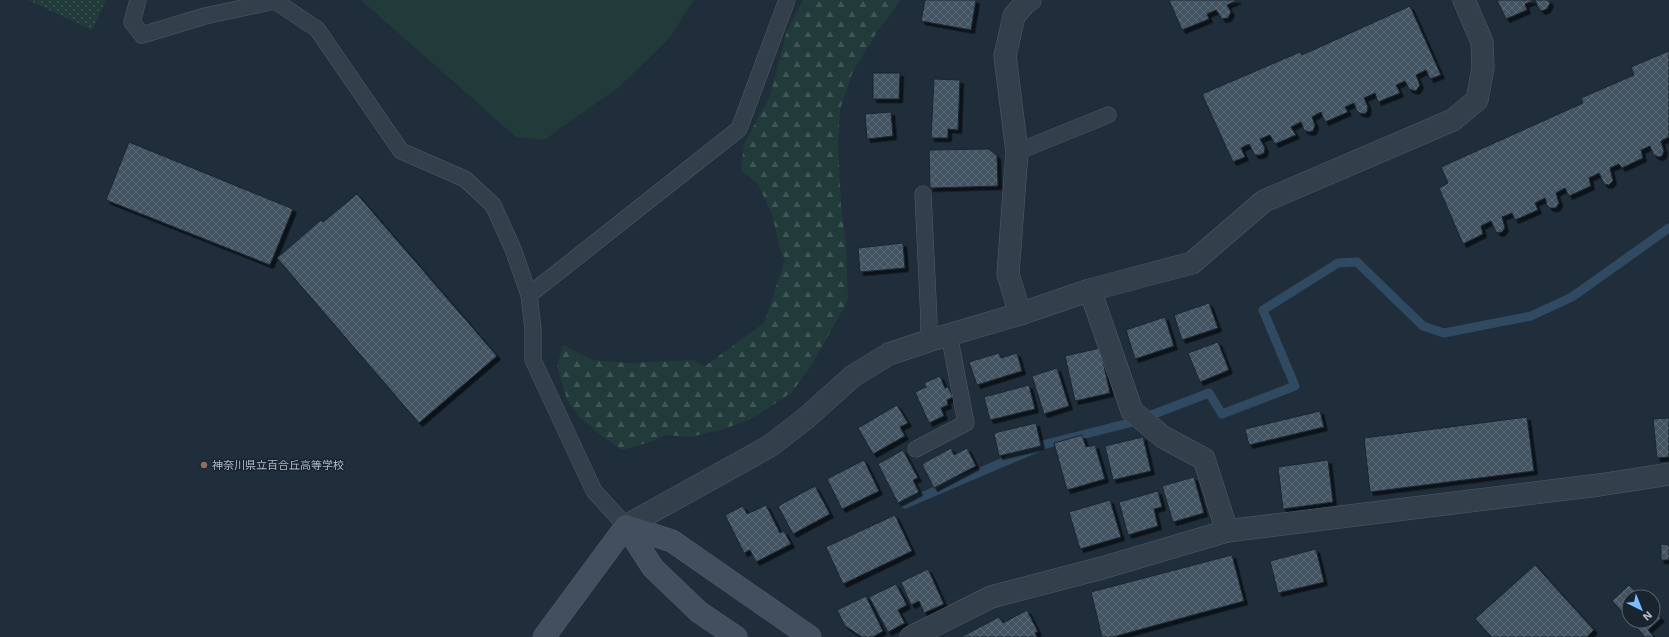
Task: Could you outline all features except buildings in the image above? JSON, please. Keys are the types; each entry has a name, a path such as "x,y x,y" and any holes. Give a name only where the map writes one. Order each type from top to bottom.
{"street":[{"path":"544,637 626,526 770,446 805,419 853,376 889,354 928,340 1020,314 1090,290 1192,262 1264,201 1453,120 1478,100 1483,68 1482,42 1464,0"},
{"path":"1020,314 1008,274 1017,152 1006,56 1014,16 1027,1"},
{"path":"1090,290 1132,411 1163,437 1204,459 1226,531"},
{"path":"911,637 992,597 1102,568 1226,531 1599,485 1669,474"},
{"path":"626,526 653,568 699,612 736,637"},
{"path":"626,526 672,540 810,637"}],"lane":[{"path":"138,0 132,22 142,35 205,16 275,1 317,30 401,151 465,179 493,205 513,249 529,295 533,329 533,360 594,491 626,526"},
{"path":"529,295 739,129 787,0"},
{"path":"1017,152 1108,115"},
{"path":"923,194 929,321 928,340"},
{"path":"916,449 966,423 949,334"}],"green space":[{"path":"28,0 106,0 92,30"},
{"path":"361,0 694,0 668,40 619,87 544,140 516,137"},
{"path":"803,0 901,0 877,32 853,71 840,109 838,142 841,208 846,244 848,300 811,366 792,392 753,418 721,430 690,437 666,435 650,442 622,450 579,417 567,399 557,366 563,345 592,360 629,363 693,360 705,366 764,323 785,260 779,246 773,217 758,184 741,170 744,144 770,96 787,31"}],"waterway":[{"path":"905,504 1046,444 1133,422 1209,393 1222,414 1295,386 1263,310 1338,263 1357,262 1423,326 1444,333 1531,316 1572,297 1669,228"}],"place":[{"name":"神奈川県立百合丘高等学校","path":"204,465"}]}
